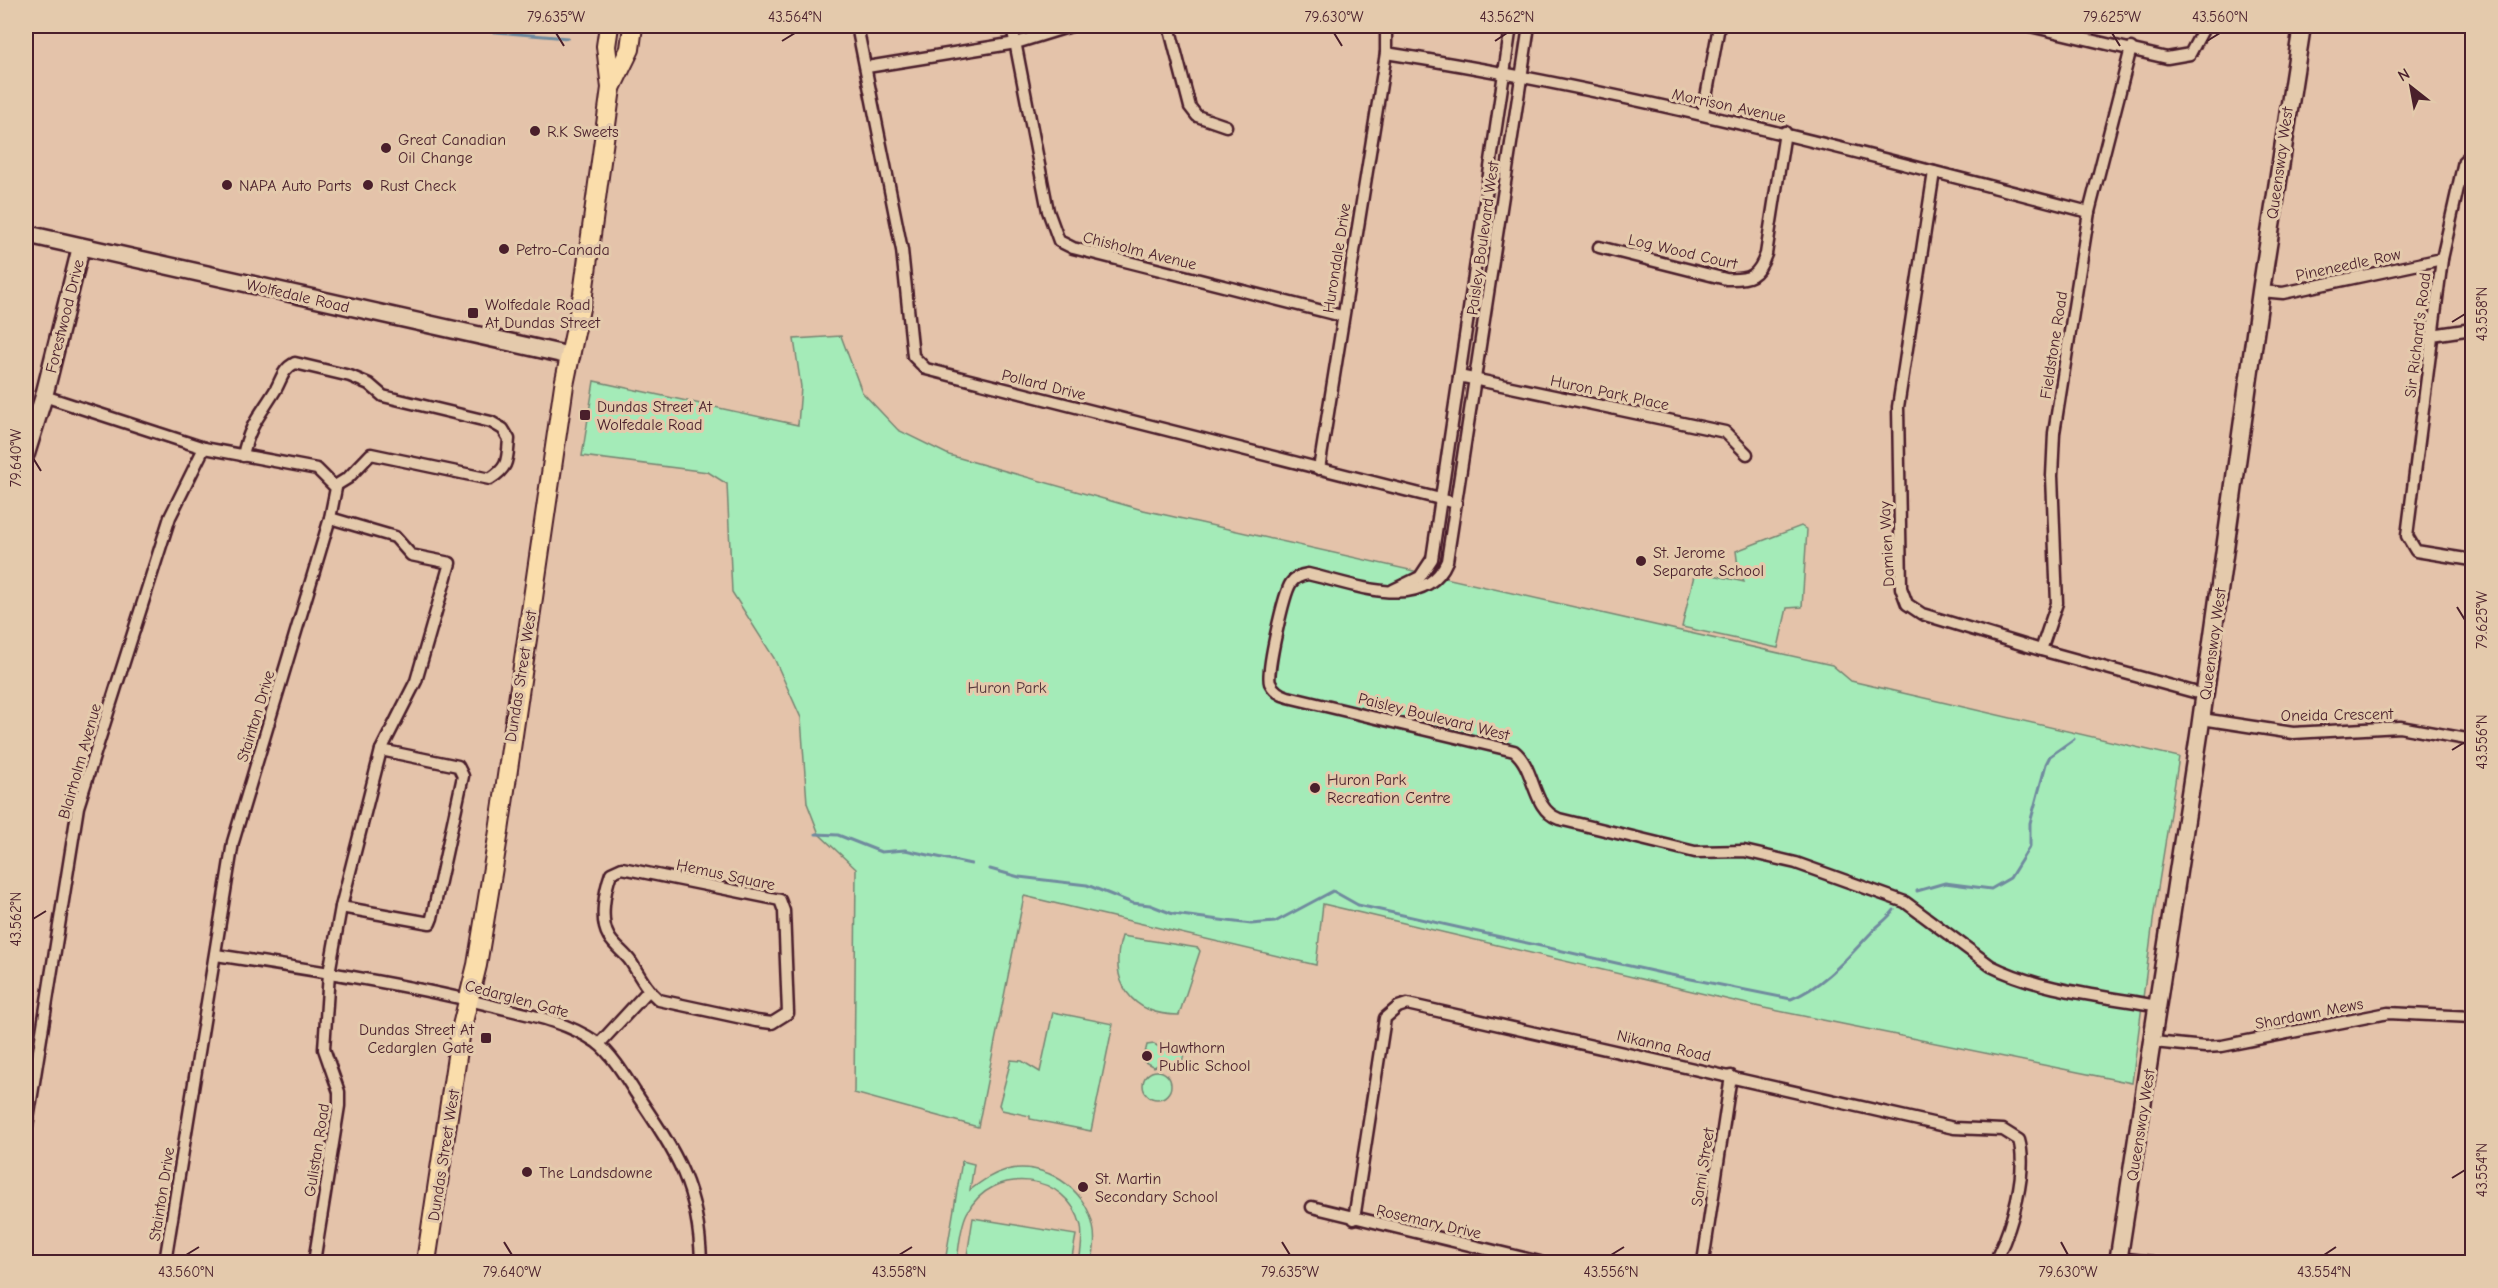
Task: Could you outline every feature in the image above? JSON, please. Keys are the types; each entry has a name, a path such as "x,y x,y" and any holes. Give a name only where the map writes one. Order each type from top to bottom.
{"main road":[{"name":"Dundas Street West","path":"426,1263 461,1030 477,965 499,831 549,476 583,294 611,88 606,46 609,26"},
{"name":"Dundas Street West","path":"611,88 630,49 633,26"}],"street":[{"name":"Pollard Drive","path":"857,26 902,250 913,356 926,369 1440,501 1456,503"},
{"path":"1012,26 1016,43"},
{"path":"867,67 1016,43 1071,26"},
{"path":"1169,26 1190,107 1197,116 1226,126"},
{"path":"1386,26 1386,53"},
{"name":"Paisley Boulevard West","path":"1389,591 1413,582 1430,566 1511,26"},
{"name":"Paisley Boulevard West","path":"1529,26 1449,555 1440,575 1417,591 1389,591 1308,574 1292,582 1269,668 1269,681 1275,691 1288,697 1505,747 1519,755 1544,809 1559,819 1695,852 1744,851 1796,863 1905,903 1991,966 2005,973 2039,983 2158,1005"},
{"path":"1703,114 1719,26"},
{"path":"2030,26 2167,58 2181,58 2190,54 2205,26"},
{"name":"Queensway West","path":"2118,1260 2202,719 2260,291 2302,26"},
{"name":"Chisholm Avenue","path":"1016,43 1048,212 1059,241 1073,248 1342,316"},
{"name":"Fieldstone Road","path":"2042,650 2057,603 2052,476 2054,433 2089,212 2131,48"},
{"name":"Morrison Avenue","path":"1386,53 1521,75 1785,132 2089,212"},
{"name":"Hurondale Drive","path":"1319,469 1386,53"},
{"name":"Log Wood Court","path":"1599,247 1726,279 1748,280 1760,271 1766,254 1785,132"},
{"name":"Sir Richard's Road","path":"2472,154 2464,161 2442,259 2407,536 2416,551 2472,560"},
{"name":"Damien Way","path":"1934,172 1898,407 1901,588 1907,604 1922,614 2205,695"},
{"name":"Wolfedale Road","path":"26,234 571,356"},
{"name":"Forestwood Drive","path":"26,454 44,396 81,247"},
{"name":"Pineneedle Row","path":"2260,291 2283,293 2442,259"},
{"path":"2432,335 2472,329"},
{"path":"44,396 204,448 243,456 317,469 335,486 348,478 371,454 490,478 502,471 507,462 509,439 503,429 490,422 383,396 369,384 350,376 295,363 286,367 275,390 257,415 246,440 243,456"},
{"name":"Huron Park Place","path":"1459,376 1725,432 1747,454"},
{"name":"Blairholm Avenue","path":"26,1132 78,807 170,518 204,448"},
{"name":"Stainton Drive","path":"165,1263 233,842 330,518 335,500 335,486"},
{"name":"Gulistan Road","path":"314,1263 339,1106 339,1092 324,1049 329,973 341,907 381,750 416,681 450,562 411,555 395,537 330,518"},
{"name":"Oneida Crescent","path":"2202,719 2293,734 2400,727 2472,740"},
{"path":"341,907 430,923 432,918 463,776 458,766 381,750"},
{"name":"Hemus Square","path":"622,868 780,900 784,910 788,1002 788,1013 781,1019 772,1023 697,1009 659,999 648,991 628,959 608,936 605,926 606,887 611,873 622,868"},
{"name":"Cedarglen Gate","path":"216,955 329,973 469,1000 550,1020 599,1044 628,1081 679,1158 695,1207 700,1235 701,1263"},
{"path":"599,1044 648,991"},
{"name":"Nikanna Road","path":"1354,1219 1385,1018 1398,1007 1407,1004 1424,1005 1731,1076 1758,1085 1954,1128 2003,1130 2019,1140 2023,1153 2010,1231 1998,1256"},
{"name":"Shardawn Mews","path":"2153,1042 2205,1047 2222,1046 2388,1013 2451,1014 2472,1017"},
{"name":"Sami Street","path":"1703,1263 1731,1076"},
{"name":"Rosemary Drive","path":"1312,1207 1514,1260 1540,1263"},
{"path":"2118,1260 2152,1263"}],"green space":[{"name":"Huron Park","path":"841,336 862,392 898,430 949,455 1139,509 1832,665 1851,681 2179,757 2154,913 2132,1083 1764,1008 1323,904 1316,965 1024,896 978,1127 854,1093 856,869 819,834 807,803 801,718 774,658 732,592 727,484 708,472 582,456 594,381 798,425 801,387 794,339"},
{"path":"1801,526 1807,530 1802,607 1787,608 1778,648 1682,627 1695,571 1744,582 1738,567 1736,551"},
{"path":"1122,936 1198,948 1200,951 1179,1015 1148,1009 1127,993 1118,968 1118,953"},
{"path":"1053,1012 1113,1024 1091,1131 1030,1119 1030,1116 1002,1110 999,1105 1011,1060 1022,1061 1040,1072"},
{"path":"1154,1044 1161,1048 1178,1049 1179,1053 1184,1054 1181,1068 1167,1068 1167,1065 1162,1063 1154,1067 1143,1061 1147,1045"},
{"path":"1157,1071 1167,1075 1171,1085 1167,1095 1157,1099 1147,1095 1143,1085 1147,1075"},
{"path":"962,1161 974,1164 970,1190 996,1174 1020,1168 1048,1173 1061,1180 1082,1200 1089,1212 1094,1235 1092,1262 1079,1262 1082,1244 1081,1226 1073,1208 1061,1194 1046,1185 1028,1181 1011,1181 994,1187 979,1197 967,1213 960,1237 957,1262 945,1262"},
{"path":"973,1218 1076,1235 1071,1262 966,1262"}],"waterway":[{"path":"465,26 472,30 568,38"},
{"path":"1917,891 1945,883 1991,889 2010,878 2030,846 2030,823 2046,764 2050,756 2074,739"},
{"path":"816,834 838,835 881,852 905,850 971,864"},
{"path":"990,869 1019,877 1087,885 1132,903 1150,905 1173,914 1251,924 1275,922 1333,891 1358,905 1661,973 1791,999 1803,994 1824,979 1894,910"}],"place":[{"name":"R.K Sweets","path":"535,131"},
{"name":"Great Canadian Oil Change","path":"386,148"},
{"name":"NAPA Auto Parts","path":"227,185"},
{"name":"Rust Check","path":"368,185"},
{"name":"Petro-Canada","path":"504,249"},
{"name":"Wolfedale Road At Dundas Street","path":"473,313"},
{"name":"Dundas Street At Wolfedale Road","path":"585,415"},
{"name":"St. Jerome Separate School","path":"1641,561"},
{"name":"Huron Park Recreation Centre","path":"1315,788"},
{"name":"Dundas Street At Cedarglen Gate","path":"486,1038"},
{"name":"Hawthorn Public School","path":"1147,1056"},
{"name":"The Landsdowne","path":"527,1172"},
{"name":"St. Martin Secondary School","path":"1083,1187"}]}
